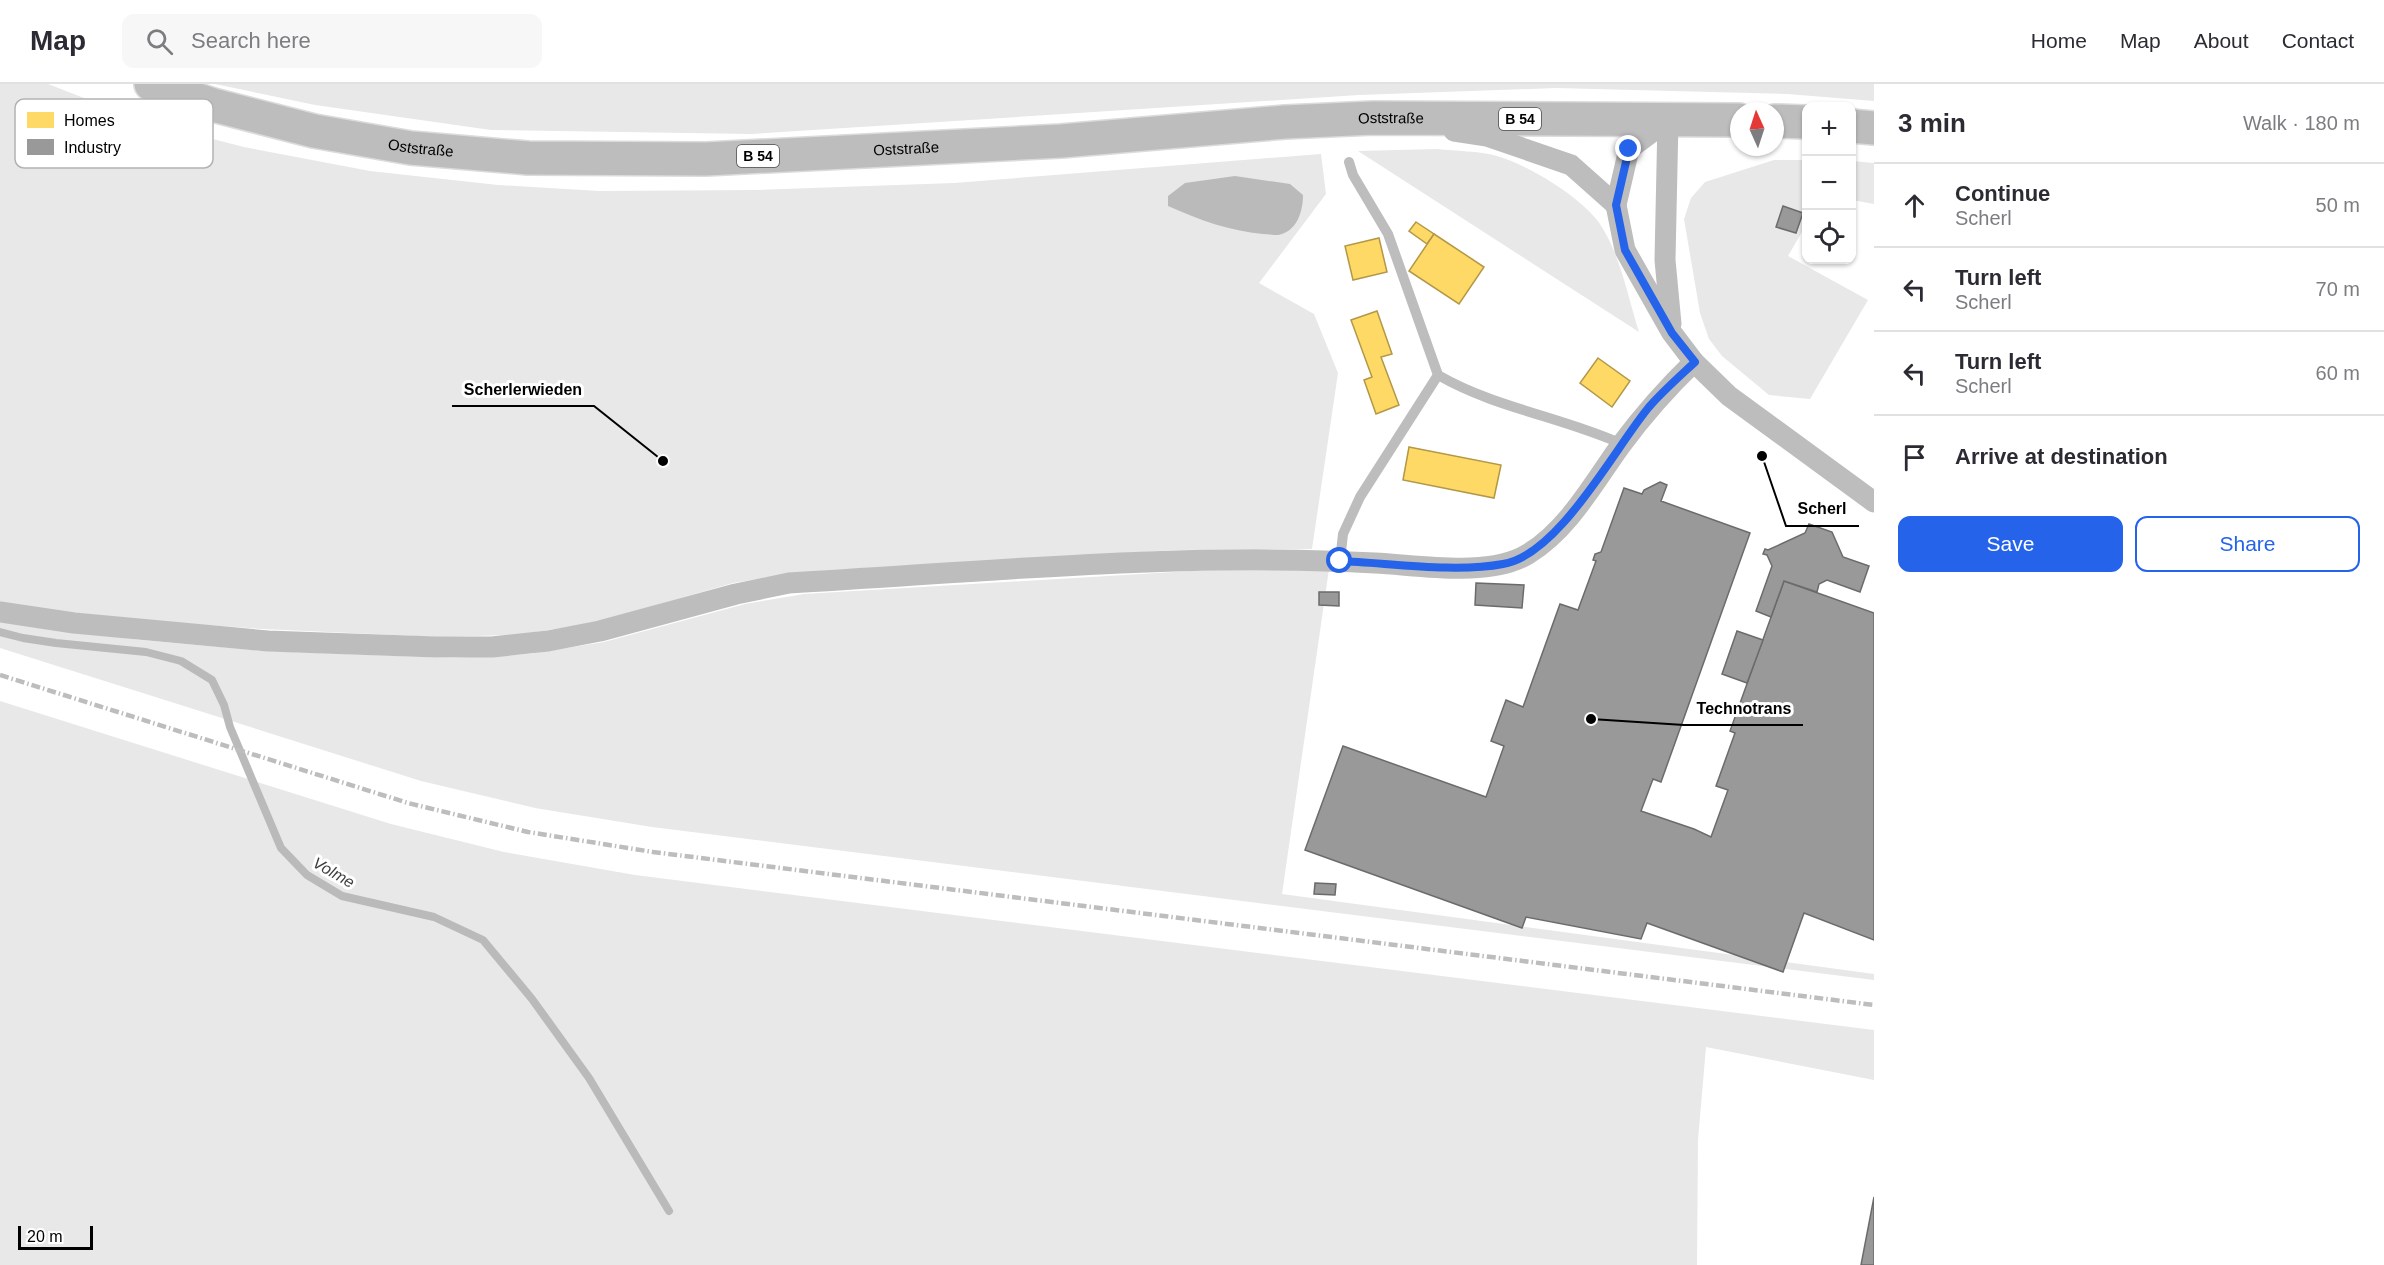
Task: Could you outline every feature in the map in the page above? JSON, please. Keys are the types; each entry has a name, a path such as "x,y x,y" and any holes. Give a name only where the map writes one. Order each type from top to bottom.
{"main road":[{"name":"Oststraße","path":"151,84 195,99"},
{"name":"Oststraße","path":"213,105 314,131 411,148 528,158 706,159 1061,141 1285,122 1373,118 1668,120"},
{"name":"B 54","path":"1668,120 1730,120"},
{"path":"1784,121 1802,122"},
{"path":"1856,126 1874,128"}],"street":[{"path":"1373,118 1487,136 1570,165 1616,205"},
{"path":"1668,120 1629,149 1616,205 1625,250 1672,333 1695,362 1729,396 1874,502"},
{"path":"1668,120 1665,260 1672,333"},
{"path":"0,612 74,623 268,641 436,648 492,647 548,641 600,631 736,594 789,583 1193,560 1307,559 1471,568 1506,564 1527,555 1568,518 1650,407 1695,362"}],"lane":[{"path":"1349,162 1353,175 1388,234 1438,375 1479,395 1622,444"},
{"path":"1340,561 1343,534 1360,498 1438,375"}],"shaded area":[{"path":"0,84 48,84 87,99 15,99 15,168 213,168 213,139 370,171 498,185 599,191 758,190 954,183 1321,154 1326,194 1259,283 1314,314 1338,373 1312,549 1174,550 794,573 733,583 590,624 514,635 439,637 262,629 69,615 0,602"},
{"path":"215,84 1874,84 1874,101 1787,94 1556,88 1359,95 752,134 491,130 315,105"},
{"path":"1437,149 1482,153 1510,160 1553,183 1580,203 1600,224 1613,249 1639,332 1358,151"},
{"path":"1774,160 1802,160 1802,232 1788,256 1868,300 1810,399 1769,395 1722,356 1709,339 1700,313 1684,219 1691,198 1705,182"},
{"path":"1856,161 1874,163 1874,204 1856,201"},
{"path":"1235,176 1290,184 1303,195 1298,220 1290,230 1278,235 1251,233 1215,224 1168,206 1168,196 1185,183"},
{"path":"1329,569 1282,894 1874,974 1874,980 652,827 535,808 421,781 0,648 0,622 141,640 263,651 451,658 529,654 604,642 745,604 804,594 1191,571"},
{"path":"0,701 391,824 504,852 635,875 1874,1030 1874,1080 1706,1047 1698,1140 1697,1265 0,1265"}],"building: Homes":[{"path":"1416,222 1434,234 1427,244 1409,231"},
{"path":"1434,234 1484,267 1459,304 1409,271"},
{"path":"1379,238 1387,272 1353,280 1345,246"},
{"path":"1377,311 1392,354 1381,357 1399,405 1376,414 1364,380 1372,377 1351,320"},
{"path":"1598,358 1630,381 1612,407 1580,383"},
{"path":"1409,447 1501,465 1494,498 1403,480"}],"building: Industry":[{"path":"1783,206 1802,213 1796,233 1776,227"},
{"path":"1660,482 1667,485 1661,501 1750,533 1661,782 1653,779 1641,811 1711,837 1728,790 1716,786 1735,733 1730,731 1784,581 1874,613 1874,940 1804,913 1783,972 1647,923 1641,939 1526,917 1522,928 1305,850 1343,746 1486,797 1504,746 1491,741 1506,700 1523,707 1560,604 1578,610 1596,561 1593,560 1595,554 1601,552 1624,488 1642,494 1644,490"},
{"path":"1809,524 1832,532 1843,557 1869,566 1860,592 1827,580 1819,584 1817,592 1784,581 1771,617 1756,611 1772,566 1767,555 1763,554 1765,549 1768,550 1805,533"},
{"path":"1476,583 1524,585 1522,608 1475,605"},
{"path":"1319,592 1339,592 1339,606 1319,605"},
{"path":"1737,631 1763,640 1747,683 1722,674"},
{"path":"1315,883 1336,884 1335,895 1314,894"},
{"path":"1874,1197 1874,1265 1861,1265"}],"waterway":[{"name":"Volme","path":"0,632 56,643 146,652 181,661 212,680 281,848 307,875 342,896 434,917 483,940 532,999 589,1078 669,1211"}],"railway":[{"path":"0,675 408,803 528,832 653,852 1874,1005"}],"place":[{"name":"Scherl","path":"1762,456"},
{"name":"Scherlerwieden","path":"663,461"},
{"name":"Technotrans","path":"1591,719"}],"route":[{"path":"1340,561 1471,568 1506,564 1527,555 1568,518 1650,407 1695,362 1672,333 1625,250 1616,205 1629,149"}]}
